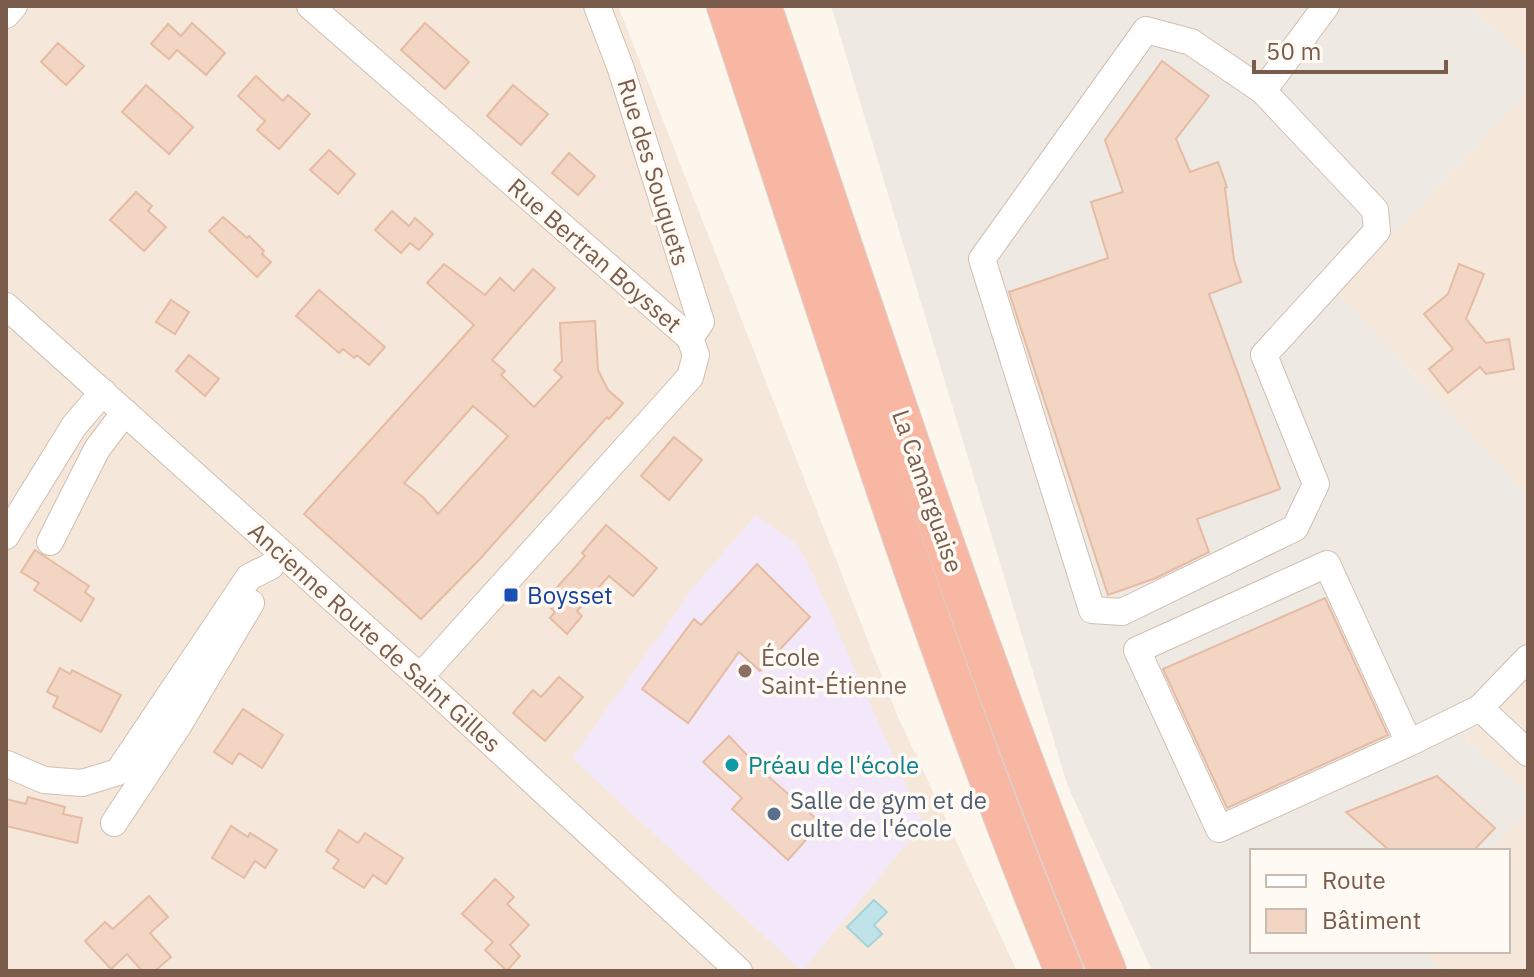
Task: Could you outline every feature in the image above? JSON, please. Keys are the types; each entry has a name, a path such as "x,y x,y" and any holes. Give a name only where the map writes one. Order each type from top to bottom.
{"highway":[{"path":"703,6 736,104 853,392"},
{"name":"La Camarguaise","path":"726,6 853,392 951,675 1064,971"},
{"name":"La Camarguaise","path":"762,6 990,670 1050,831 1107,971"},
{"path":"785,6 839,231"}],"street":[{"path":"6,15 14,6"},
{"name":"Rue Bertran Boysset","path":"310,6 690,338 696,355 690,377 420,677"},
{"name":"Rue des Souquets","path":"597,6 621,69 701,322 690,338"},
{"path":"1263,91 1326,6"},
{"path":"1146,30 1191,42 1263,91 1375,210 1377,231 1264,355 1316,484 1295,528 1122,612 1092,610 982,259 1146,30"},
{"name":"Ancienne Route de Saint Gilles","path":"6,306 125,412 275,558 420,677 732,968"},
{"path":"6,536 74,426 103,392"},
{"path":"50,542 97,449 125,412"},
{"path":"7,764 44,780 82,783 118,772 249,577 275,558"},
{"path":"114,823 178,726 275,558"},
{"path":"1409,743 1327,564 1137,650 1219,829 1409,743 1480,708 1528,658"},
{"path":"1480,708 1528,753"}],"shaded area":[{"path":"6,6 618,6 898,717 1017,971 6,971"},
{"path":"831,6 1470,6 1528,61 1528,92 1338,293 1528,496 1528,660 1466,740 1528,792 1528,810 1491,849 1250,849 1250,953 1423,953 1444,971 1152,971 1067,784"},
{"path":"1470,6 1528,6 1528,61"},
{"path":"1528,92 1528,496 1338,293"},
{"name":"École Saint-Étienne","path":"756,515 798,545 923,824 802,971 572,758 696,584"},
{"path":"1528,660 1528,792 1466,740"},
{"path":"1528,810 1528,971 1444,971 1423,953 1510,953 1510,849 1491,849"}],"water":[{"path":"874,900 887,912 874,925 882,934 868,947 847,927"}],"building":[{"path":"192,23 225,53 206,75 177,50 169,59 151,44 168,24 181,36"},
{"path":"425,23 469,62 445,89 401,50"},
{"path":"58,43 84,66 66,85 41,62"},
{"path":"1162,61 1209,96 1176,139 1190,172 1218,162 1227,187 1234,260 1241,282 1209,294 1280,489 1197,519 1209,552 1156,578 1108,595 1009,292 1108,258 1091,202 1123,192 1105,140"},
{"path":"256,76 283,101 288,95 310,114 279,149 257,130 265,121 238,96"},
{"path":"146,85 193,127 169,154 122,112"},
{"path":"513,85 548,114 521,145 487,116"},
{"path":"329,150 355,174 338,194 310,170"},
{"path":"569,153 595,176 578,195 552,173"},
{"path":"136,192 152,206 148,211 166,227 144,251 110,220"},
{"path":"392,211 409,226 415,218 433,234 419,250 410,243 401,253 375,230"},
{"path":"223,217 247,238 249,236 271,262 257,277 209,231"},
{"path":"444,264 485,295 500,278 514,291 533,269 555,288 492,360 505,371 501,375 534,407 562,377 554,370 562,361 560,323 595,321 598,370 608,390 623,403 421,619 304,514 474,325 427,283","holes":["473,406 508,436 438,514 423,497 404,483"]},
{"path":"1459,264 1484,274 1466,319 1486,343 1509,339 1514,369 1486,374 1480,367 1448,393 1429,369 1453,349 1424,314 1448,294"},
{"path":"319,290 385,347 369,365 343,349 339,353 296,316"},
{"path":"171,300 189,312 175,334 156,322"},
{"path":"189,355 219,379 205,396 176,371"},
{"path":"674,437 702,460 669,500 641,476"},
{"path":"606,525 657,568 633,596 609,576 577,611 582,616 567,634 550,618 555,612 544,602 585,556 582,553"},
{"path":"35,550 89,586 85,592 94,599 81,621 34,590 39,583 21,572"},
{"path":"757,564 810,617 760,671 739,652 688,723 642,689 694,619 701,625"},
{"path":"1325,598 1388,735 1227,808 1163,669"},
{"path":"60,668 70,674 72,670 121,695 101,732 53,707 58,697 47,692"},
{"path":"559,677 583,697 545,741 513,713 533,690 541,697"},
{"path":"243,709 283,735 262,768 239,753 232,764 214,752"},
{"name":"Salle de gym et de culte de l'école","path":"729,736 760,769 821,823 788,860 732,809 742,798 703,762"},
{"path":"1437,776 1495,828 1475,849 1388,849 1346,812"},
{"path":"28,797 65,807 63,814 82,818 77,843 6,826 6,799 26,804"},
{"path":"231,826 248,837 250,833 277,850 265,868 255,861 244,878 212,858"},
{"path":"339,830 358,843 365,833 403,858 386,884 373,875 364,888 333,868 339,860 326,851"},
{"path":"495,879 514,897 507,904 529,925 510,945 520,956 507,971 485,950 493,942 462,914"},
{"path":"149,896 168,917 150,933 171,957 155,971 142,971 127,954 111,969 85,941 105,922 113,929"}],"place":[{"name":"Boysset","path":"511,595"},
{"name":"École Saint-Étienne","path":"745,671"},
{"name":"Préau de l'école","path":"732,765"},
{"name":"Salle de gym et de culte de l'école","path":"774,814"}]}
